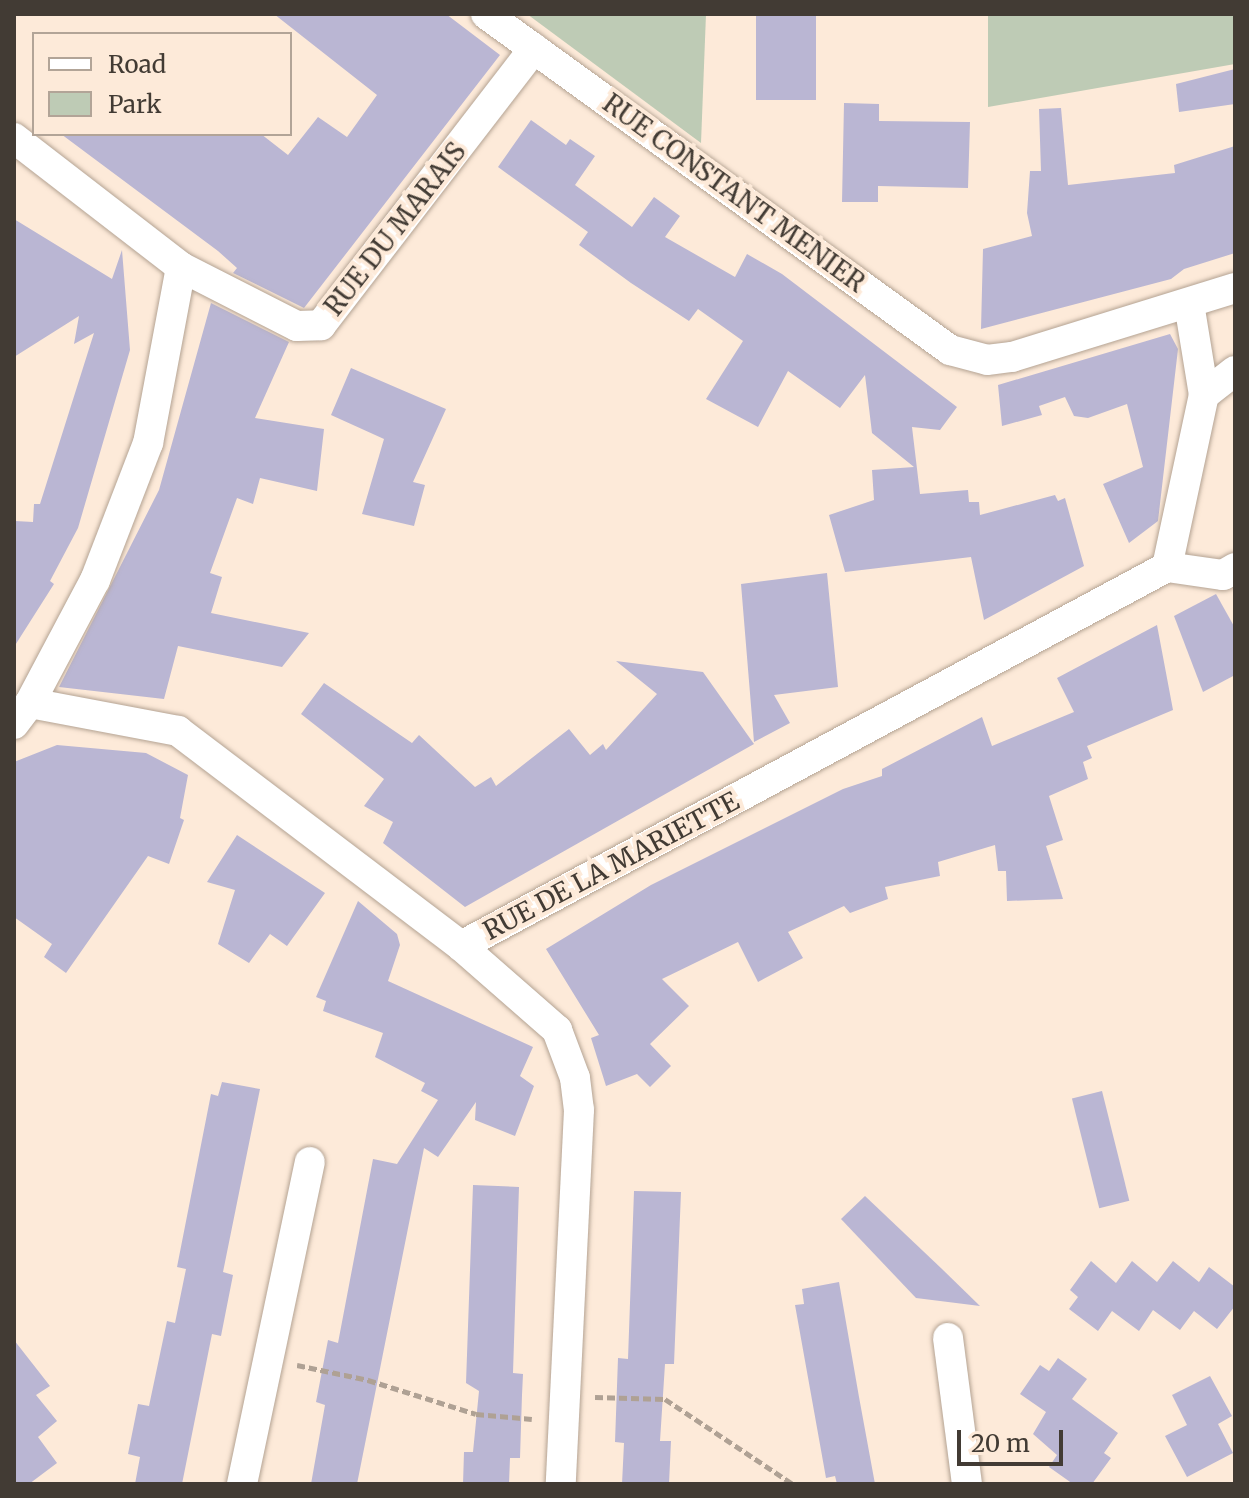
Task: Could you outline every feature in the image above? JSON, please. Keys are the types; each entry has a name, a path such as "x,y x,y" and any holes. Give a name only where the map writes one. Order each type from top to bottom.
{"street":[{"name":"RUE CONSTANT MENIER","path":"486,14 950,350 987,360 1189,303"},
{"name":"RUE DU MARAIS","path":"14,138 181,267 297,326 321,325 534,48"},
{"path":"22,714 95,580 148,443 181,267"},
{"path":"1235,288 1189,303 1204,395 1167,567 1223,575 1235,568"},
{"path":"1204,395 1235,371"},
{"name":"RUE DE LA MARIETTE","path":"22,714 178,731 461,946 1167,567"},
{"path":"461,946 557,1030 575,1078 579,1110 561,1484"},
{"path":"242,1484 310,1162"},
{"path":"948,1338 967,1484"}],"path":[{"path":"269,1359 368,1380 476,1414 665,1399 793,1484"}],"green space":[{"path":"527,14 706,14 701,143"},
{"path":"988,14 1235,14 1235,64 988,107"}],"building":[{"path":"274,14 446,14 500,55 304,308 233,273 237,268 218,251 64,136 264,136 288,155 318,117 347,137 377,95"},
{"path":"756,14 816,14 816,100 756,100"},
{"path":"1235,69 1235,104 1179,112 1176,84"},
{"path":"844,103 879,104 879,121 970,122 968,188 878,186 878,202 842,202"},
{"path":"1061,108 1068,185 1175,173 1174,165 1235,146 1235,253 1184,269 1171,279 981,329 983,249 1032,236 1027,213 1030,171 1041,171 1039,109"},
{"path":"531,120 566,145 570,139 595,156 575,185 632,227 654,197 680,216 665,237 735,277 747,254 782,274 957,407 940,430 912,427 920,494 968,490 969,502 979,502 980,515 1055,495 1058,501 1065,498 1084,566 984,620 971,557 845,572 829,515 874,500 872,470 914,467 872,433 865,375 840,408 788,371 758,427 706,399 743,341 698,309 689,321 631,283 579,245 588,232 498,167"},
{"path":"14,219 112,279 122,250 130,350 78,528 50,581 54,584 14,647 15,521 33,522 34,504 40,504 94,333 74,344 79,316 14,357"},
{"path":"211,303 289,342 255,418 324,429 317,491 260,478 253,504 237,498 210,573 222,577 211,613 309,633 282,667 178,646 164,699 59,687 159,490"},
{"path":"1170,334 1178,349 1158,521 1129,543 1103,484 1143,467 1127,404 1088,418 1074,416 1065,397 1039,406 1042,415 1002,426 998,385"},
{"path":"351,368 446,409 413,482 425,485 414,526 362,514 384,439 331,415"},
{"path":"827,573 838,687 774,695 790,723 754,742 741,584"},
{"path":"1216,594 1235,628 1235,675 1203,692 1174,616"},
{"path":"1157,625 1173,710 1087,746 1092,758 1083,762 1088,779 1049,796 1063,840 1046,846 1063,899 1007,901 1006,871 998,871 995,845 938,862 940,876 885,887 888,899 850,913 844,906 788,932 803,958 758,982 738,942 662,979 689,1006 650,1044 671,1066 650,1087 637,1074 606,1086 591,1038 599,1035 546,949 651,885 843,789 882,776 882,769 982,717 992,746 1074,712 1057,678"},
{"path":"616,661 703,672 754,744 465,907 383,843 393,822 364,806 384,779 301,714 324,683 412,743 419,735 475,787 491,777 496,786 569,729 590,755 603,744 606,750 657,694"},
{"path":"57,745 146,753 188,775 180,818 184,820 169,864 148,856 66,973 44,957 52,944 14,917 14,762"},
{"path":"237,835 325,893 287,946 270,934 249,963 218,944 235,890 207,882"},
{"path":"358,901 397,934 400,945 388,981 533,1047 520,1076 534,1086 515,1136 475,1120 476,1102 438,1157 424,1148 357,1484 311,1484 325,1405 316,1402 328,1340 338,1343 373,1159 397,1164 438,1100 421,1091 425,1083 375,1057 383,1033 323,1011 326,1001 316,997"},
{"path":"222,1082 260,1089 223,1272 233,1275 221,1336 212,1334 182,1484 135,1484 140,1457 128,1454 138,1404 149,1406 167,1321 175,1323 186,1269 177,1267 211,1094 218,1096"},
{"path":"1102,1091 1129,1201 1099,1208 1072,1098"},
{"path":"473,1185 519,1187 513,1373 523,1374 520,1458 510,1458 509,1484 463,1484 464,1452 473,1452 479,1391 466,1383"},
{"path":"634,1191 681,1192 674,1364 665,1364 660,1441 671,1441 669,1484 622,1484 624,1443 615,1442 618,1358 628,1359"},
{"path":"865,1196 980,1306 916,1298 841,1219"},
{"path":"1091,1261 1116,1283 1132,1261 1157,1282 1173,1261 1199,1282 1209,1267 1235,1287 1235,1306 1217,1329 1194,1311 1180,1330 1153,1310 1139,1331 1112,1311 1098,1331 1069,1309 1078,1297 1070,1290"},
{"path":"839,1282 875,1484 837,1484 835,1476 826,1478 795,1305 804,1304 802,1289"},
{"path":"14,1340 50,1386 36,1395 57,1421 38,1437 57,1463 29,1484 14,1484"},
{"path":"1058,1358 1087,1379 1072,1399 1118,1433 1104,1453 1111,1458 1092,1484 1073,1484 1049,1467 1057,1455 1033,1434 1046,1412 1020,1394 1040,1365 1049,1371"},
{"path":"1210,1376 1232,1416 1218,1424 1233,1453 1187,1477 1165,1436 1187,1425 1172,1395"}]}
